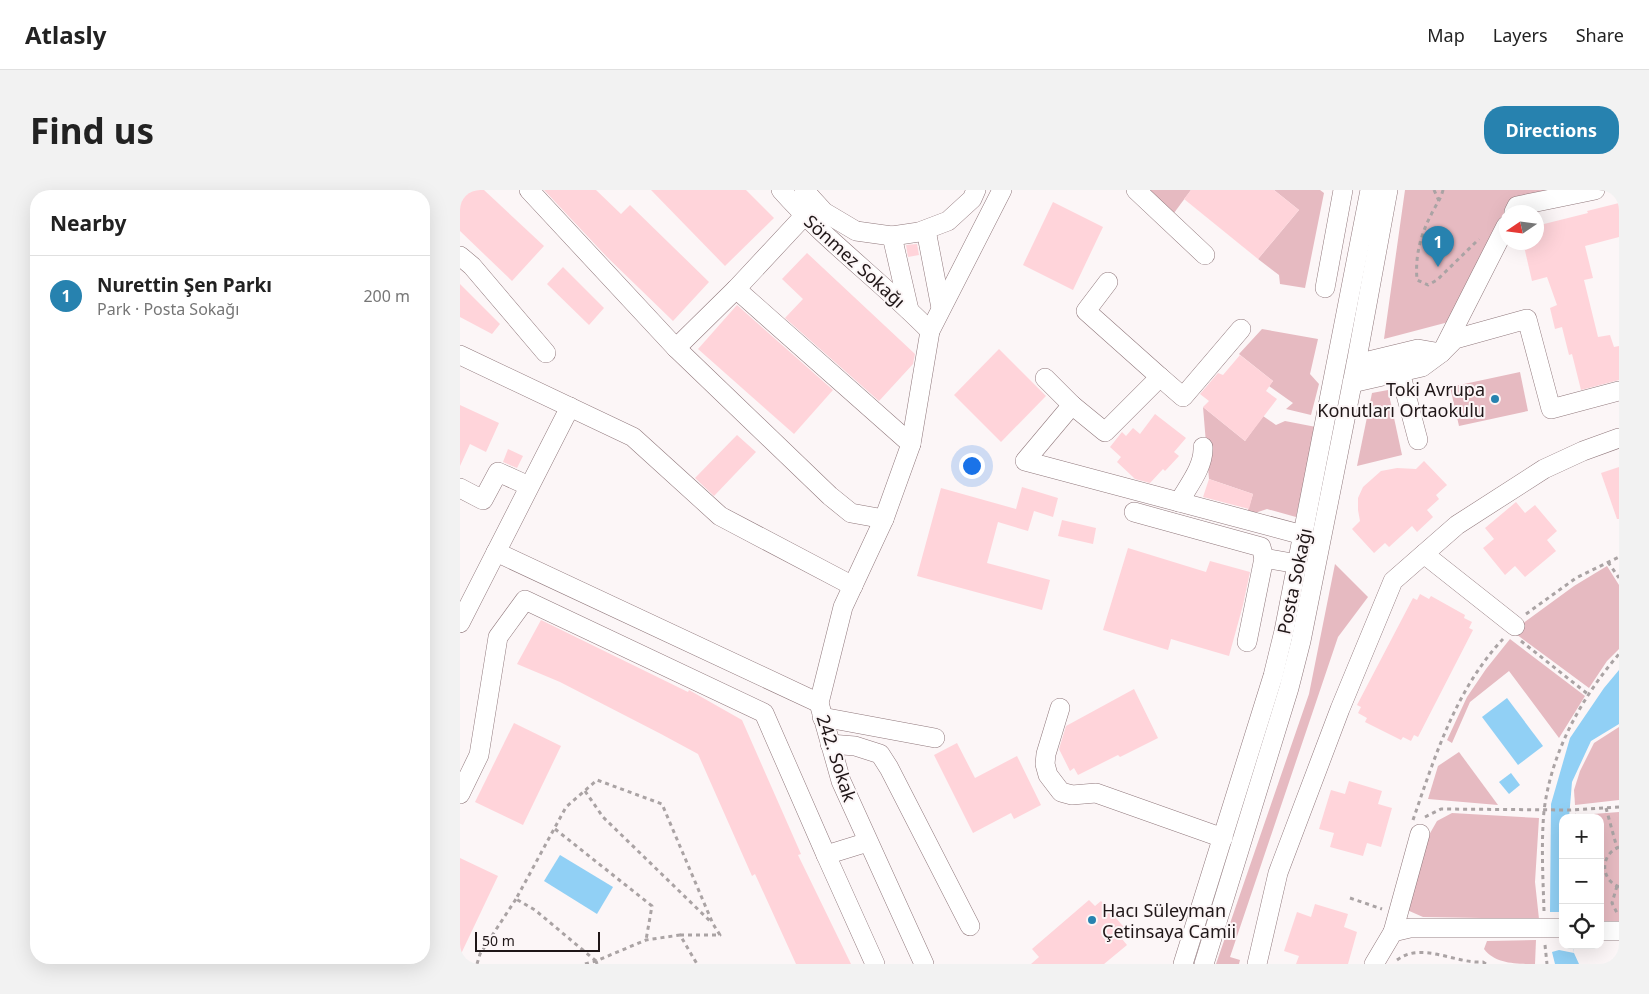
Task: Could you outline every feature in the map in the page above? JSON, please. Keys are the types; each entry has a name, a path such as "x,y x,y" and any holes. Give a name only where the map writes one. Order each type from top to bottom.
{"street":[{"path":"528,190 676,348 830,496 851,513 884,519"},
{"name":"Sönmez Sokağı","path":"781,190 804,216 930,331"},
{"path":"804,190 824,212 856,231 892,236 919,232 948,221 972,199 976,190"},
{"name":"242. Sokak","path":"924,964 841,781 820,710 843,607 884,519 912,444 930,331 1002,190"},
{"path":"1136,190 1205,255"},
{"path":"1325,288 1343,190"},
{"name":"Posta Sokağı","path":"1183,964 1273,676 1298,564 1370,190"},
{"name":"Posta Sokağı","path":"1204,964 1292,679 1356,364 1388,190"},
{"path":"1522,205 1595,190"},
{"path":"1339,211 1367,210"},
{"path":"676,348 804,216"},
{"path":"926,230 941,308"},
{"path":"892,236 909,310"},
{"path":"1441,353 1499,240"},
{"path":"460,256 472,266 546,353"},
{"path":"1108,282 1086,311 1183,397 1241,328"},
{"path":"736,288 912,444"},
{"path":"1352,383 1422,367 1455,340 1526,319 1551,409 1619,391"},
{"path":"1356,364 1418,349 1441,353"},
{"path":"460,355 633,437 720,516 853,586"},
{"path":"1400,372 1418,440"},
{"path":"1044,378 1072,406 1105,432 1160,377"},
{"path":"460,623 466,594 496,552 570,406"},
{"path":"1072,406 1025,462 1303,535"},
{"path":"1257,964 1278,873 1340,709 1393,580 1457,525 1544,469 1583,451 1619,438"},
{"path":"1179,502 1199,468 1204,453 1203,447"},
{"path":"460,488 483,500 498,472 529,486"},
{"path":"1134,512 1261,546 1264,558 1247,642"},
{"path":"496,552 820,710 935,738"},
{"path":"1424,554 1512,629"},
{"path":"1264,558 1298,564"},
{"path":"460,794 479,754 498,637 525,600 764,713 875,964"},
{"path":"1060,708 1046,754 1045,764 1048,775 1061,792 1072,795 1096,793 1223,838"},
{"path":"830,744 855,746 880,754 970,926"},
{"path":"1374,964 1393,932 1420,824"},
{"path":"826,855 868,842"},
{"path":"1393,932 1410,928 1550,928"},
{"path":"1604,931 1619,931"}],"path":[{"path":"1434,190 1439,201"},
{"path":"1443,190 1418,249 1416,262 1417,280 1428,285 1437,280 1485,234"},
{"path":"1619,557 1576,578 1527,613 1491,652 1453,712 1412,822 1420,824 1441,809 1577,810 1619,806"},
{"path":"1608,562 1619,578"},
{"path":"1512,629 1589,695"},
{"path":"1547,964 1550,928 1545,921 1542,833 1548,788 1558,756 1577,713 1604,672 1619,654"},
{"path":"477,964 480,954 516,899 566,807 597,780 662,804 713,924 720,935 680,935 646,940 597,963 585,964"},
{"path":"585,791 603,817 713,924"},
{"path":"1606,808 1618,848 1608,855 1604,867 1608,879 1618,886 1612,903 1619,919"},
{"path":"1576,814 1577,810"},
{"path":"555,830 652,906 646,940"},
{"path":"1350,898 1383,909"},
{"path":"516,899 535,910 597,963"},
{"path":"680,935 697,964"},
{"path":"1393,964 1406,956 1427,953 1468,963 1483,962 1486,964"}],"shaded area":[{"path":"1148,190 1191,190 1174,213"},
{"path":"1274,190 1320,190 1324,193 1305,288 1280,284 1279,275 1258,259 1299,210"},
{"path":"1405,190 1596,190 1538,205 1499,205 1499,224 1460,319 1384,339"},
{"path":"1262,329 1318,339 1310,374 1319,384 1311,415 1286,409 1293,403 1269,386 1273,381 1239,354"},
{"path":"1520,372 1528,411 1459,426 1450,387"},
{"path":"1388,390 1402,455 1357,466 1372,393"},
{"path":"1203,407 1245,441 1263,416 1276,425 1285,421 1316,427 1296,517 1267,509 1246,516 1253,494 1209,479"},
{"path":"1335,564 1368,597 1338,637 1230,957 1240,960 1239,964 1216,964 1309,694"},
{"path":"1607,566 1619,585 1619,649 1607,661 1589,688 1516,634 1522,624 1574,586"},
{"path":"1510,639 1585,696 1559,738 1509,671 1470,702 1452,743 1447,740 1467,697"},
{"path":"1619,727 1619,800 1575,805 1574,790 1580,771 1594,743"},
{"path":"1459,752 1498,805 1428,799 1438,766"},
{"path":"1619,812 1619,921 1604,921 1604,814 1593,814"},
{"path":"1452,813 1539,818 1535,882 1539,919 1423,917 1407,910 1429,835 1437,821"},
{"path":"1536,940 1535,964 1500,960 1494,958 1484,949 1487,941"}],"water":[{"path":"1619,670 1619,724 1591,741 1572,782 1569,814 1559,814 1559,949 1574,949 1579,964 1555,964 1552,952 1550,912 1551,804 1570,738 1604,688"},
{"path":"1507,698 1543,746 1518,765 1482,717"},
{"path":"1511,773 1520,785 1509,794 1499,782"},
{"path":"560,855 613,887 597,914 544,881"}],"pier":[{"path":"1550,912 1559,912 1559,949 1574,949 1574,953 1559,950 1552,952 1549,947 1548,917"}],"building":[{"path":"460,190 484,190 544,246 512,281 460,231"},
{"path":"544,190 596,190 621,214 630,205 709,282 673,321 606,256"},
{"path":"651,190 746,190 774,218 725,266"},
{"path":"1191,190 1274,190 1299,210 1258,259 1184,199"},
{"path":"1053,202 1103,227 1073,290 1023,265"},
{"path":"1619,203 1619,237 1585,246 1593,278 1584,280 1598,337 1610,335 1614,347 1619,346 1619,380 1581,390 1572,354 1569,355 1562,327 1555,329 1550,308 1557,305 1547,277 1532,281 1525,250 1544,250 1544,224 1588,213 1587,211"},
{"path":"917,244 919,255 908,257 906,245"},
{"path":"807,253 915,354 913,364 879,401 785,318 803,299 782,279"},
{"path":"563,267 604,308 589,325 547,284"},
{"path":"460,284 500,324 492,334 460,317"},
{"path":"737,305 833,390 794,434 698,349"},
{"path":"999,349 1046,396 1001,442 954,395"},
{"path":"1240,355 1273,381 1266,391 1277,399 1245,441 1203,407 1209,401 1200,394 1218,373 1223,375"},
{"path":"460,405 499,423 486,452 470,444 460,466"},
{"path":"1155,414 1186,438 1174,452 1179,456 1150,483 1135,479 1117,462 1121,457 1110,447 1122,432 1126,436 1133,428 1140,434"},
{"path":"737,435 756,452 714,496 695,478"},
{"path":"508,449 523,456 517,468 503,462"},
{"path":"1424,461 1447,485 1436,495 1439,499 1427,510 1433,517 1417,532 1412,526 1389,547 1385,543 1374,553 1352,529 1360,521 1358,498 1363,487 1381,471 1397,468 1416,469"},
{"path":"1619,467 1619,519 1617,519 1601,473"},
{"path":"1209,479 1253,494 1249,509 1203,497"},
{"path":"1022,487 1058,498 1053,517 1034,511 1028,531 998,522 987,563 1050,580 1042,610 917,576 941,488 1016,509"},
{"path":"1516,502 1525,513 1535,505 1557,531 1547,540 1556,551 1525,577 1515,566 1505,575 1483,548 1494,539 1485,528"},
{"path":"1062,520 1096,528 1093,544 1058,536"},
{"path":"1128,548 1206,572 1210,561 1250,572 1229,656 1171,639 1168,650 1103,630"},
{"path":"1420,594 1429,599 1431,596 1465,615 1464,618 1472,622 1469,628 1473,630 1418,737 1414,735 1411,741 1403,737 1401,740 1365,722 1367,718 1358,713 1361,707 1357,705 1413,598 1417,600"},
{"path":"541,620 688,692 689,690 742,720 801,854 798,855 851,964 796,964 755,874 752,876 698,754 560,682 517,664"},
{"path":"1134,689 1158,738 1078,775 1074,768 1070,771 1059,749 1066,726"},
{"path":"514,723 561,746 523,825 475,802"},
{"path":"957,743 975,778 1017,756 1041,805 1014,819 1011,813 973,833 934,755"},
{"path":"1349,781 1382,791 1378,804 1392,808 1381,847 1367,843 1363,856 1330,847 1334,833 1319,829 1331,790 1345,794"},
{"path":"460,858 498,876 460,956"},
{"name":"Hacı Süleyman Çetinsaya Camii","path":"1089,900 1095,906 1101,901 1129,933 1122,939 1127,945 1104,964 1031,964 1039,957 1032,949"},
{"path":"1315,904 1348,914 1344,927 1357,932 1348,964 1296,964 1299,956 1284,951 1297,912 1311,917"}],"place":[{"name":"Nurettin Şen Parkı","path":"1438,267"},
{"name":"Toki Avrupa Konutları Ortaokulu","path":"1495,399"},
{"name":"Hacı Süleyman Çetinsaya Camii","path":"1092,920"}]}
